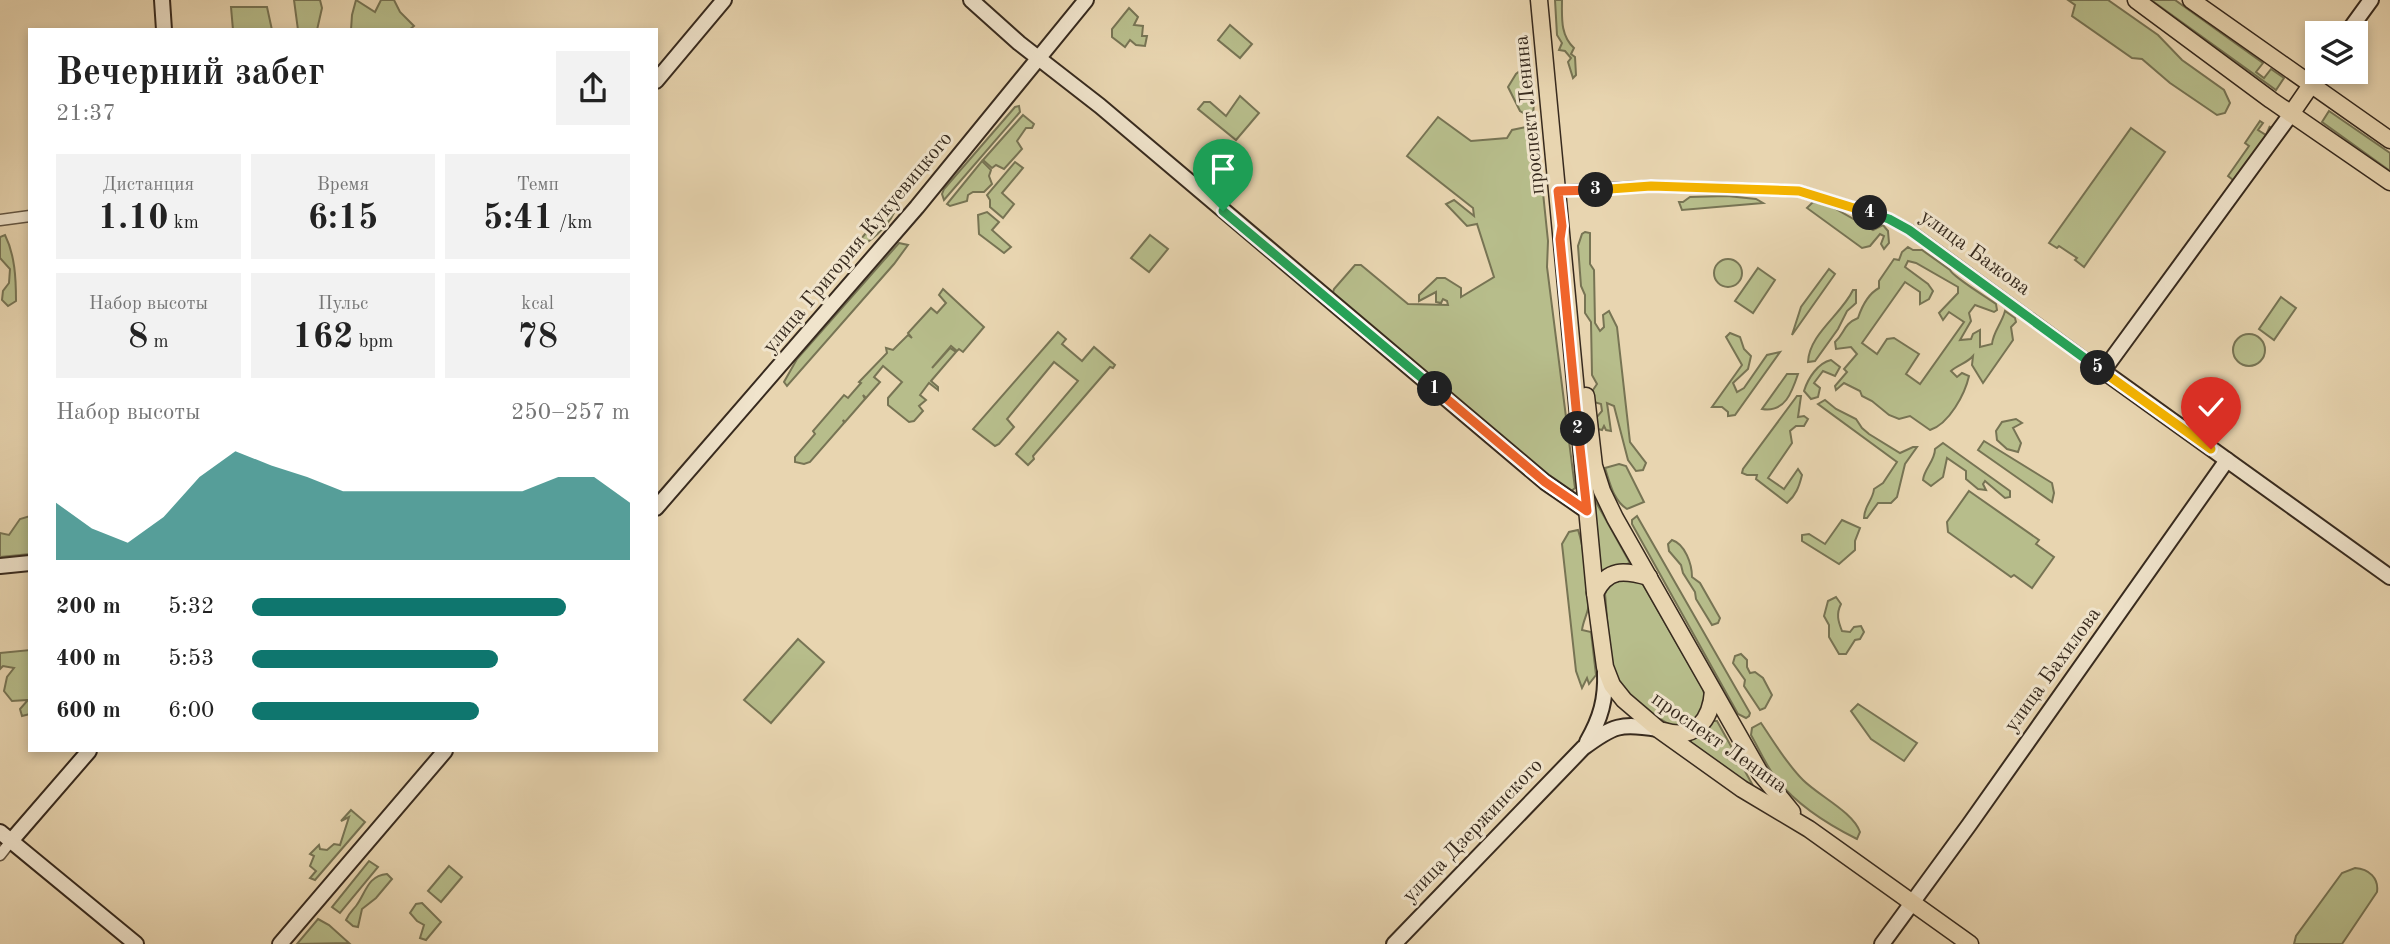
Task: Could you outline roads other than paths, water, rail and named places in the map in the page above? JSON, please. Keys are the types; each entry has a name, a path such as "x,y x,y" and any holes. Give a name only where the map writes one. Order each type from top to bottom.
{"main road":[{"name":"проспект Ленина","path":"1539,0 1562,226 1567,239 1594,466 1611,509 1760,773 1779,799 1809,829"},
{"path":"2136,0 2390,183"},
{"path":"2191,0 2305,72"},
{"path":"2291,114 2311,84"},
{"path":"2322,84 2390,140"},
{"name":"проспект Ленина","path":"1562,226 1560,239 1595,593 1605,667 1612,685 1658,729 1742,789 1809,829 1970,944"},
{"path":"1595,593 1601,581 1611,575 1628,571 1648,577"},
{"path":"1658,729 1673,734 1685,734 1696,728 1707,717 1712,706 1713,691"}],"street":[{"path":"162,0 164,28"},
{"path":"658,78 724,0"},
{"path":"971,0 1545,482 1587,511"},
{"name":"улица Григория Кукуевицкого","path":"658,506 900,228 1086,0"},
{"path":"2356,21 2371,0"},
{"path":"2103,371 2291,114"},
{"name":"улица Бажова","path":"1558,191 1651,186 1799,191 1889,219 1909,230 2390,577"},
{"path":"0,220 28,216"},
{"name":"улица Бахилова","path":"1882,944 2227,460"},
{"path":"0,566 28,563"},
{"name":"улица Дзержинского","path":"1583,748 1603,709 1606,694 1605,667"},
{"name":"улица Дзержинского","path":"1394,944 1583,748 1606,730 1619,726 1658,729"},
{"path":"0,855 6,837 88,752"},
{"path":"280,944 444,752"},
{"path":"6,837 136,944"}]}
